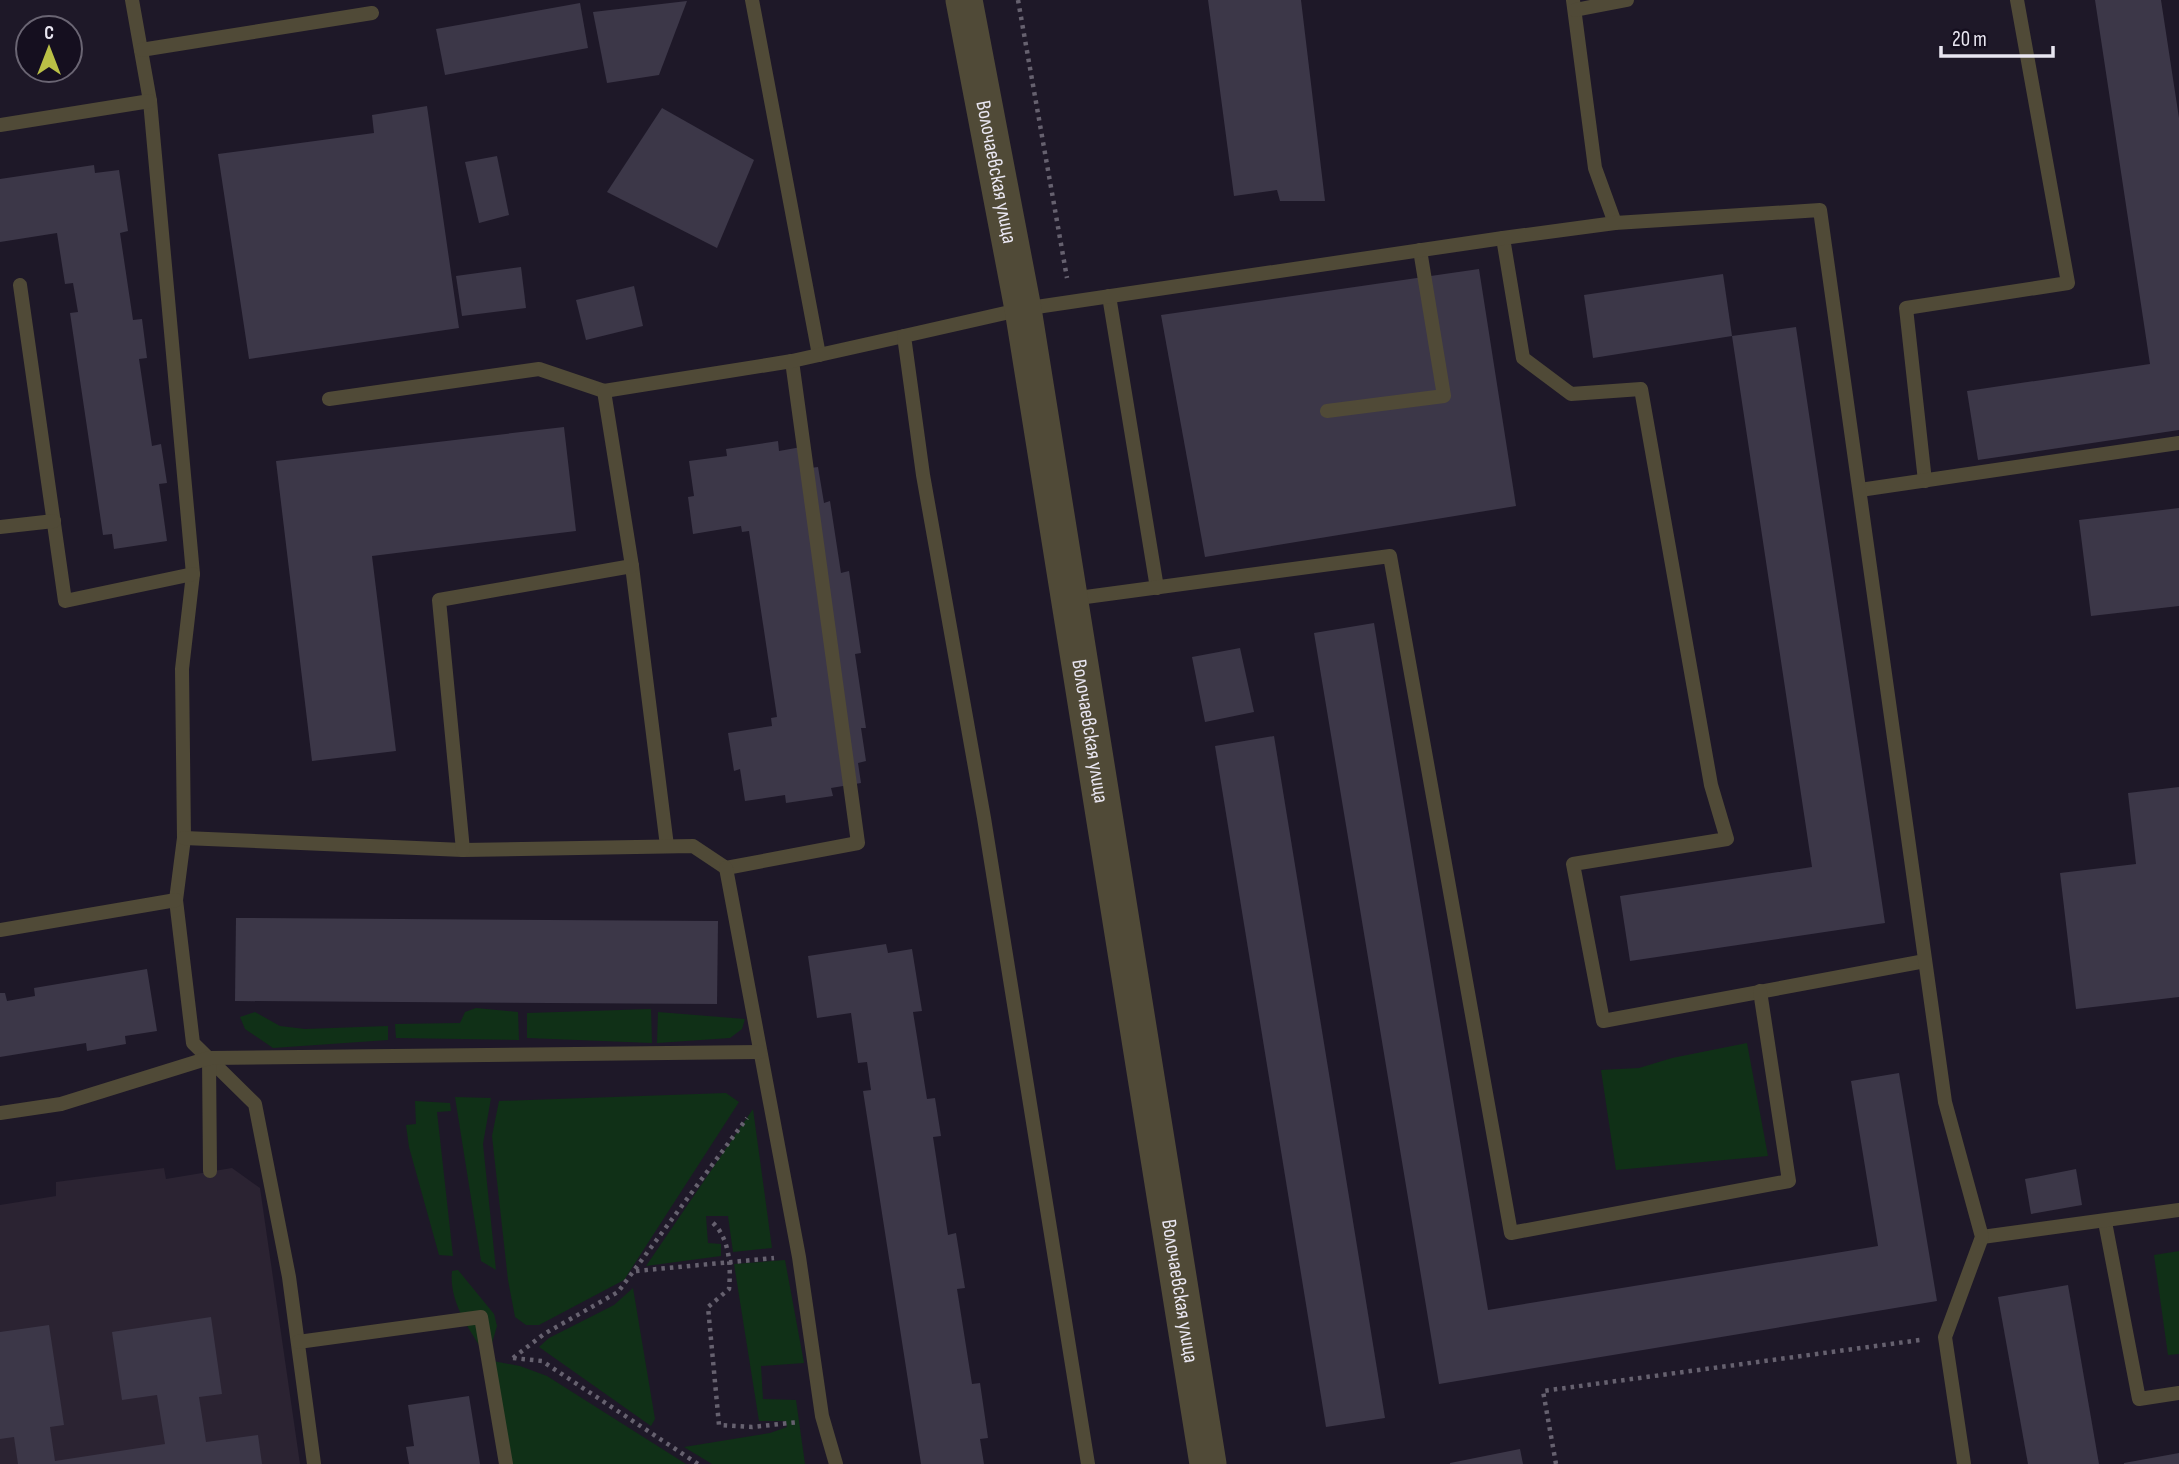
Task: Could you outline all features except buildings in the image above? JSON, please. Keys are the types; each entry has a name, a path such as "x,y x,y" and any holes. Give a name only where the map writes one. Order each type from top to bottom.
{"street":[{"name":"Волочаевская улица","path":"964,0 1023,309 1208,1464"}],"lane":[{"path":"132,0 150,101 193,575 182,669 184,838 176,900 193,1043 255,1104 289,1277 314,1464"},
{"path":"752,0 819,355"},
{"path":"1615,223 1595,168 1574,5 1627,0"},
{"path":"1924,481 1906,308 2068,283 2017,0"},
{"path":"141,50 372,13"},
{"path":"0,125 150,101"},
{"path":"329,399 539,369 604,391 792,361 1023,309 1071,301 1615,223 1820,209 1945,1102 1982,1237 1945,1337 1964,1464"},
{"path":"1503,238 1523,358 1571,394 1641,389 1711,785 1727,839 1573,864 1603,1021 1925,961"},
{"path":"1327,411 1444,396 1420,250"},
{"path":"20,285 65,601 193,575"},
{"path":"1109,296 1157,588"},
{"path":"904,336 923,475 984,818 1088,1464"},
{"path":"184,838 463,850 693,846 726,867 859,843 792,361"},
{"path":"604,391 632,566 667,846"},
{"path":"1860,490 2179,443"},
{"path":"0,527 54,521"},
{"path":"1070,600 1390,556 1511,1233 1789,1181 1760,991"},
{"path":"463,850 439,600 632,566"},
{"path":"726,867 799,1258 822,1416 836,1464"},
{"path":"0,930 176,900"},
{"path":"0,1113 61,1104 209,1058 760,1052"},
{"path":"209,1058 209,1171"},
{"path":"1982,1237 2179,1210"},
{"path":"2105,1222 2139,1399 2179,1393"},
{"path":"298,1342 481,1318 506,1464"}],"path":[{"path":"1018,0 1071,301"},
{"path":"512,1358 544,1334 618,1293 767,1091"},
{"path":"713,1223 723,1233 729,1262 729,1289 708,1307 719,1425 752,1427 806,1421 822,1416"},
{"path":"635,1271 799,1258"},
{"path":"1556,1464 1543,1391 1945,1337"},
{"path":"487,1355 542,1361 698,1464"}],"shaded area":[{"path":"164,1168 166,1179 232,1168 260,1188 300,1464 0,1464 0,1205 56,1196 56,1182"}],"green space":[{"path":"476,1008 518,1012 519,1040 396,1038 395,1024 460,1023 465,1012"},
{"path":"651,1009 652,1043 527,1038 527,1013"},
{"path":"255,1012 280,1026 305,1029 388,1026 388,1040 273,1048 245,1029 240,1017"},
{"path":"658,1012 745,1019 742,1029 730,1038 657,1043"},
{"path":"1747,1043 1768,1156 1616,1170 1601,1070 1639,1068 1672,1058"},
{"path":"726,1093 739,1102 624,1280 539,1325 526,1325 515,1317 508,1280 492,1136 499,1101"},
{"path":"455,1097 491,1098 483,1144 496,1270 481,1261"},
{"path":"415,1101 450,1103 451,1111 437,1112 453,1256 439,1255 409,1147 406,1125 416,1124"},
{"path":"753,1109 772,1248 733,1252 728,1216 706,1216 708,1243 721,1244 721,1256 646,1266"},
{"path":"2179,1251 2179,1354 2168,1355 2154,1255"},
{"path":"785,1260 804,1363 761,1366 763,1399 796,1400 805,1464 712,1464 684,1447 770,1433 787,1427 786,1421 759,1421 734,1264"},
{"path":"458,1270 494,1314 497,1326 492,1343 479,1345 459,1310 452,1281 452,1271"},
{"path":"633,1288 655,1419 651,1426 539,1347 549,1338 614,1305"},
{"path":"493,1361 520,1366 547,1376 686,1464 512,1464"}]}
